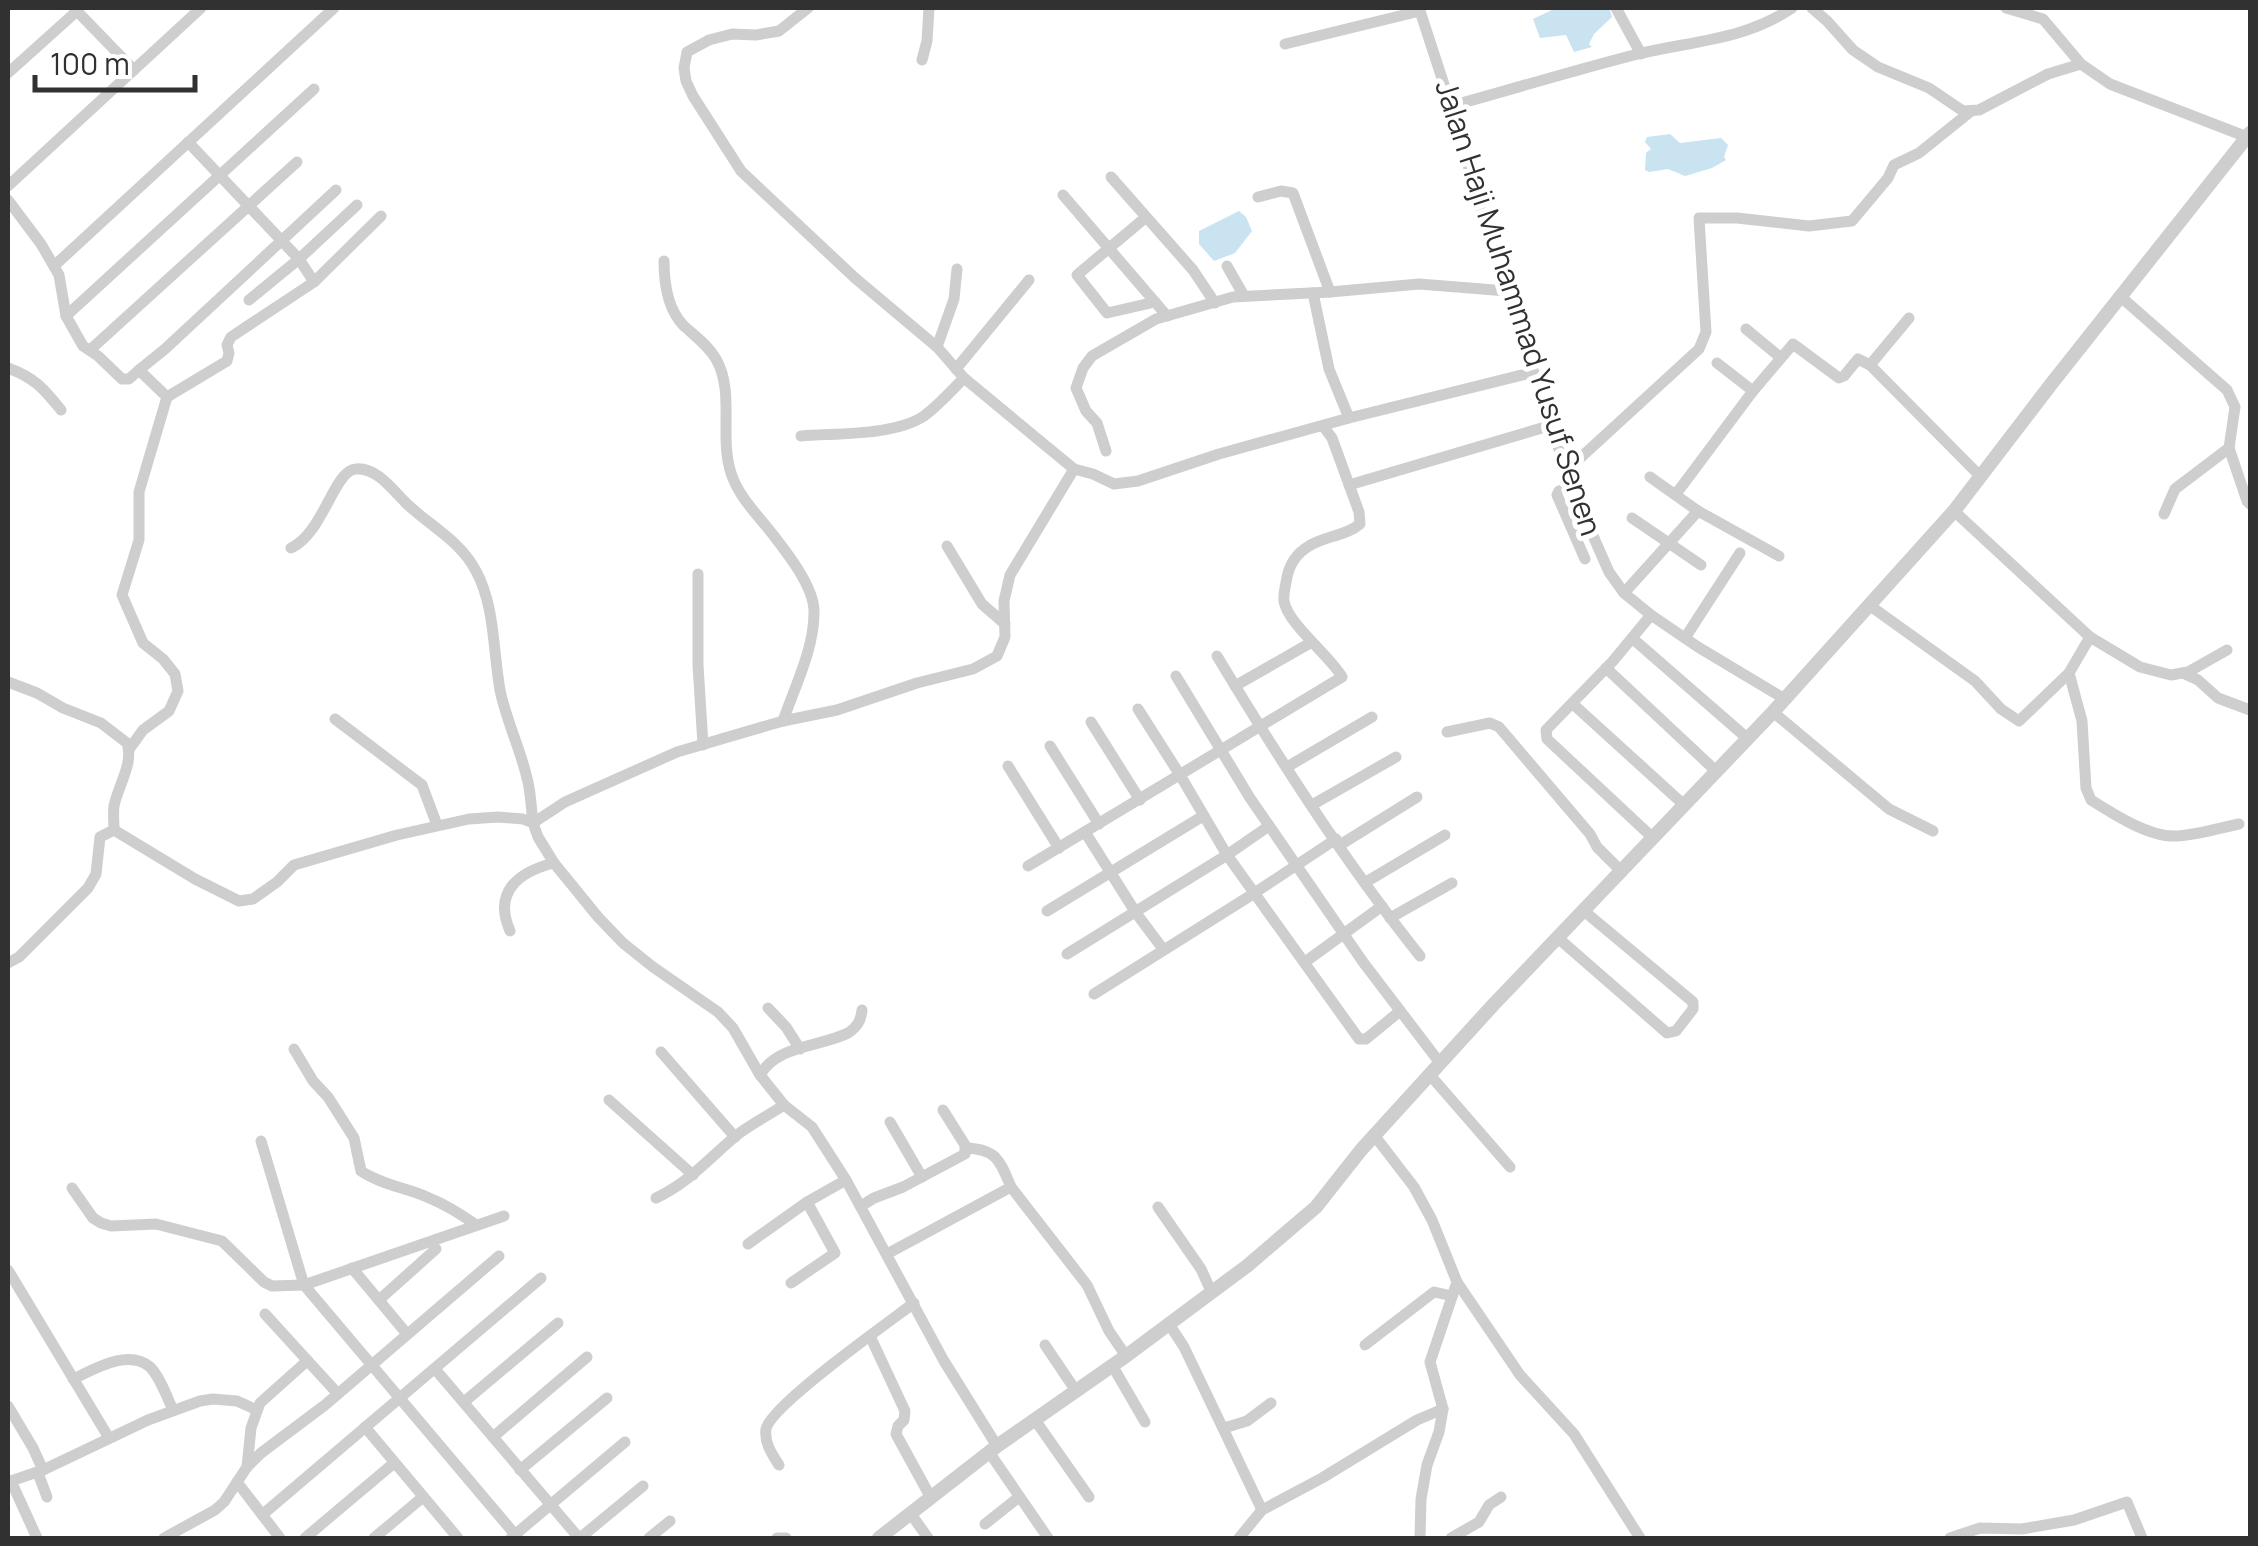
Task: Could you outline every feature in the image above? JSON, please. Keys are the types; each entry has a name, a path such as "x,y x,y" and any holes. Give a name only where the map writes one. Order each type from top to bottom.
{"street":[{"path":"8,183 201,8"},
{"path":"54,266 334,8"},
{"path":"808,8 780,30 732,34 692,48 686,57 686,81 692,96 741,171 841,265 937,347 960,373 1074,469 1121,484 1349,418 1534,372"},
{"path":"922,60 928,8"},
{"path":"1616,8 1641,54"},
{"path":"1451,106 1641,54 1744,32 1792,8"},
{"path":"1812,8 1853,50 1878,68 1929,88 1970,112"},
{"path":"881,1538 993,1449 1247,1266 1316,1207 1374,1135 1773,712 1954,511 2249,135 2110,84 2082,64 2047,13 2006,8"},
{"path":"8,73 76,9 134,70"},
{"path":"1285,44 1420,9"},
{"name":"Jalan Haji Muhammad Yusuf Senen","path":"1420,9 1571,486 1608,572 1624,593 1651,615 1783,698"},
{"path":"1566,471 1704,342 1700,218 1809,226 1852,221 1894,165 1919,153 1970,112 2048,74 2082,64"},
{"path":"66,316 314,89"},
{"path":"188,142 299,259 314,282"},
{"path":"90,350 297,162"},
{"path":"1110,178 1193,270 1215,303"},
{"path":"8,200 59,275 66,316 83,346 122,380 129,380 336,190"},
{"path":"1258,198 1292,193 1330,292"},
{"path":"1063,194 1167,316"},
{"path":"248,300 358,205"},
{"path":"114,830 114,806 130,748 143,730 168,711 178,691 174,674 143,642 122,594 139,536 139,492 167,398 225,363 229,357 228,339 314,282 381,216"},
{"path":"1145,218 1078,275 1107,313 1155,302"},
{"path":"664,261 667,296 679,321 706,346 723,378 729,469 736,487 799,570 814,606 810,640 783,721"},
{"path":"1227,266 1244,296"},
{"path":"937,347 954,299 957,269"},
{"path":"801,436 887,429 923,416 1029,280"},
{"path":"1106,451 1097,424 1076,388 1083,368 1092,356 1156,319 1244,296 1419,284 1507,291"},
{"path":"1313,293 1330,369 1349,418"},
{"path":"2121,298 2227,390 2235,407 2229,448 2250,504"},
{"path":"1870,366 1909,318"},
{"path":"1746,329 1780,357"},
{"path":"1676,494 1792,344 1839,378 1858,360 1870,366 1981,477"},
{"path":"1717,363 1753,391"},
{"path":"8,368 40,384 61,410"},
{"path":"139,370 167,398"},
{"path":"1350,485 1552,425"},
{"path":"1028,866 1342,676 1312,642 1284,600 1288,572 1297,555 1314,542 1358,527 1360,521 1332,438 1323,426"},
{"path":"2164,514 2175,489 2229,448"},
{"path":"290,548 302,543 343,474 354,469 367,469 383,480 418,515 458,546 476,571 489,610 501,695 528,781 532,823 538,838 623,943 718,1012 784,1105 812,1127 861,1206 1019,1496 1048,1538"},
{"path":"532,823 565,802 639,768 783,721 837,710 916,683 973,669 997,656 1005,637 1004,602 1010,575 1074,469"},
{"path":"1650,477 1698,511 1778,556"},
{"path":"1571,486 1557,495 1585,560"},
{"path":"1624,593 1698,511"},
{"path":"1954,511 2090,636 2140,668 2171,675 2183,673 2227,650"},
{"path":"1632,518 1701,565"},
{"path":"946,546 982,604 1005,624"},
{"path":"1686,638 1740,553"},
{"path":"698,574 703,746"},
{"path":"1869,605 1975,681 2002,710 2019,721 2069,673 2090,636"},
{"path":"1651,615 1546,730 1546,737 1654,838"},
{"path":"1632,638 1747,738"},
{"path":"1235,686 1312,642"},
{"path":"1216,656 1312,805 1420,956"},
{"path":"1606,668 1716,770"},
{"path":"2069,673 2082,721 2090,800 2129,823 2164,836 2239,824"},
{"path":"2183,673 2198,680 2218,698 2250,710"},
{"path":"1176,676 1269,826 1400,1011 1435,1069 1510,1167"},
{"path":"8,682 101,723 130,748"},
{"path":"1573,704 1683,804"},
{"path":"1138,709 1227,855 1359,1039 1366,1039 1400,1011"},
{"path":"1773,712 1889,809 1933,831"},
{"path":"1287,767 1372,717"},
{"path":"335,719 422,785 438,826"},
{"path":"1091,722 1140,800"},
{"path":"1448,732 1490,723 1499,727 1622,872"},
{"path":"1050,746 1099,824"},
{"path":"1312,805 1396,757"},
{"path":"1008,766 1059,848"},
{"path":"1094,994 1296,865 1417,796"},
{"path":"1047,911 1202,816"},
{"path":"8,963 88,888 96,874 100,837 106,832 114,830 239,901 253,899 294,865 332,852 470,818 523,819 532,823"},
{"path":"1067,954 1269,826"},
{"path":"1085,832 1163,949"},
{"path":"1366,882 1445,835"},
{"path":"510,931 504,910 514,882 532,868 554,862"},
{"path":"1390,918 1452,884"},
{"path":"1305,962 1382,906"},
{"path":"1558,938 1667,1032 1676,1031 1694,1009 1693,1002 1584,911"},
{"path":"768,1008 800,1048"},
{"path":"760,1074 778,1057 848,1033 856,1027 862,1010"},
{"path":"294,1049 354,1138 360,1171 429,1197 476,1225"},
{"path":"661,1052 735,1138"},
{"path":"609,1100 693,1176"},
{"path":"656,1198 676,1189 735,1138 784,1105"},
{"path":"861,1206 965,1154 966,1148 943,1110"},
{"path":"890,1122 922,1177"},
{"path":"1374,1135 1414,1187 1432,1220 1456,1282 1520,1375 1574,1434 1640,1538"},
{"path":"261,1141 304,1285 515,1537 625,1442"},
{"path":"966,1148 986,1150 997,1158 1011,1187 1087,1285 1109,1332 1126,1356"},
{"path":"748,1244 806,1202 846,1180"},
{"path":"887,1254 1011,1187"},
{"path":"72,1188 100,1223 156,1224 222,1241 272,1286 304,1285 504,1216"},
{"path":"791,1283 835,1253 806,1202"},
{"path":"1158,1207 1211,1291"},
{"path":"379,1300 436,1249"},
{"path":"164,1538 215,1510 262,1453 338,1394 500,1256"},
{"path":"352,1268 408,1334"},
{"path":"8,1270 109,1438"},
{"path":"262,1515 541,1278"},
{"path":"1420,1538 1427,1465 1443,1409 1430,1362 1456,1282"},
{"path":"1365,1345 1434,1292 1452,1296"},
{"path":"779,1465 767,1445 765,1432 769,1421 818,1376 914,1302"},
{"path":"265,1314 338,1394"},
{"path":"464,1402 558,1323"},
{"path":"1169,1324 1184,1347 1262,1510"},
{"path":"870,1336 905,1411 896,1434 930,1498"},
{"path":"1045,1344 1076,1391"},
{"path":"493,1436 587,1356"},
{"path":"247,1467 257,1410 264,1399 308,1361"},
{"path":"72,1379 110,1362 142,1363 152,1369 173,1410"},
{"path":"1112,1365 1144,1422"},
{"path":"435,1368 579,1538 642,1486"},
{"path":"520,1470 607,1398"},
{"path":"36,1538 9,1481 40,1471 173,1410 213,1399 237,1401 257,1410"},
{"path":"1224,1428 1247,1421 1271,1403"},
{"path":"8,1406 33,1448 47,1496"},
{"path":"1239,1538 1262,1510 1417,1420 1443,1409"},
{"path":"1035,1420 1090,1497"},
{"path":"365,1428 450,1536"},
{"path":"305,1538 394,1464"},
{"path":"237,1482 280,1538"},
{"path":"985,1524 1019,1496"},
{"path":"374,1538 423,1497"},
{"path":"1451,1538 1480,1521 1489,1505 1501,1497"},
{"path":"1950,1538 1980,1528 2014,1530 2074,1520 2127,1502 2142,1538"},
{"path":"910,1514 928,1538"},
{"path":"650,1538 670,1522"},
{"path":"777,1538 786,1538"}],"water":[{"path":"1556,8 1609,8 1612,17 1594,34 1589,44 1592,47 1574,52 1566,35 1540,38 1533,19"},
{"path":"1670,134 1680,143 1721,138 1728,145 1726,160 1685,176 1668,169 1645,170 1646,153 1651,149 1645,142 1647,137"},
{"path":"1239,211 1252,231 1235,253 1214,261 1199,244 1199,231"}]}
